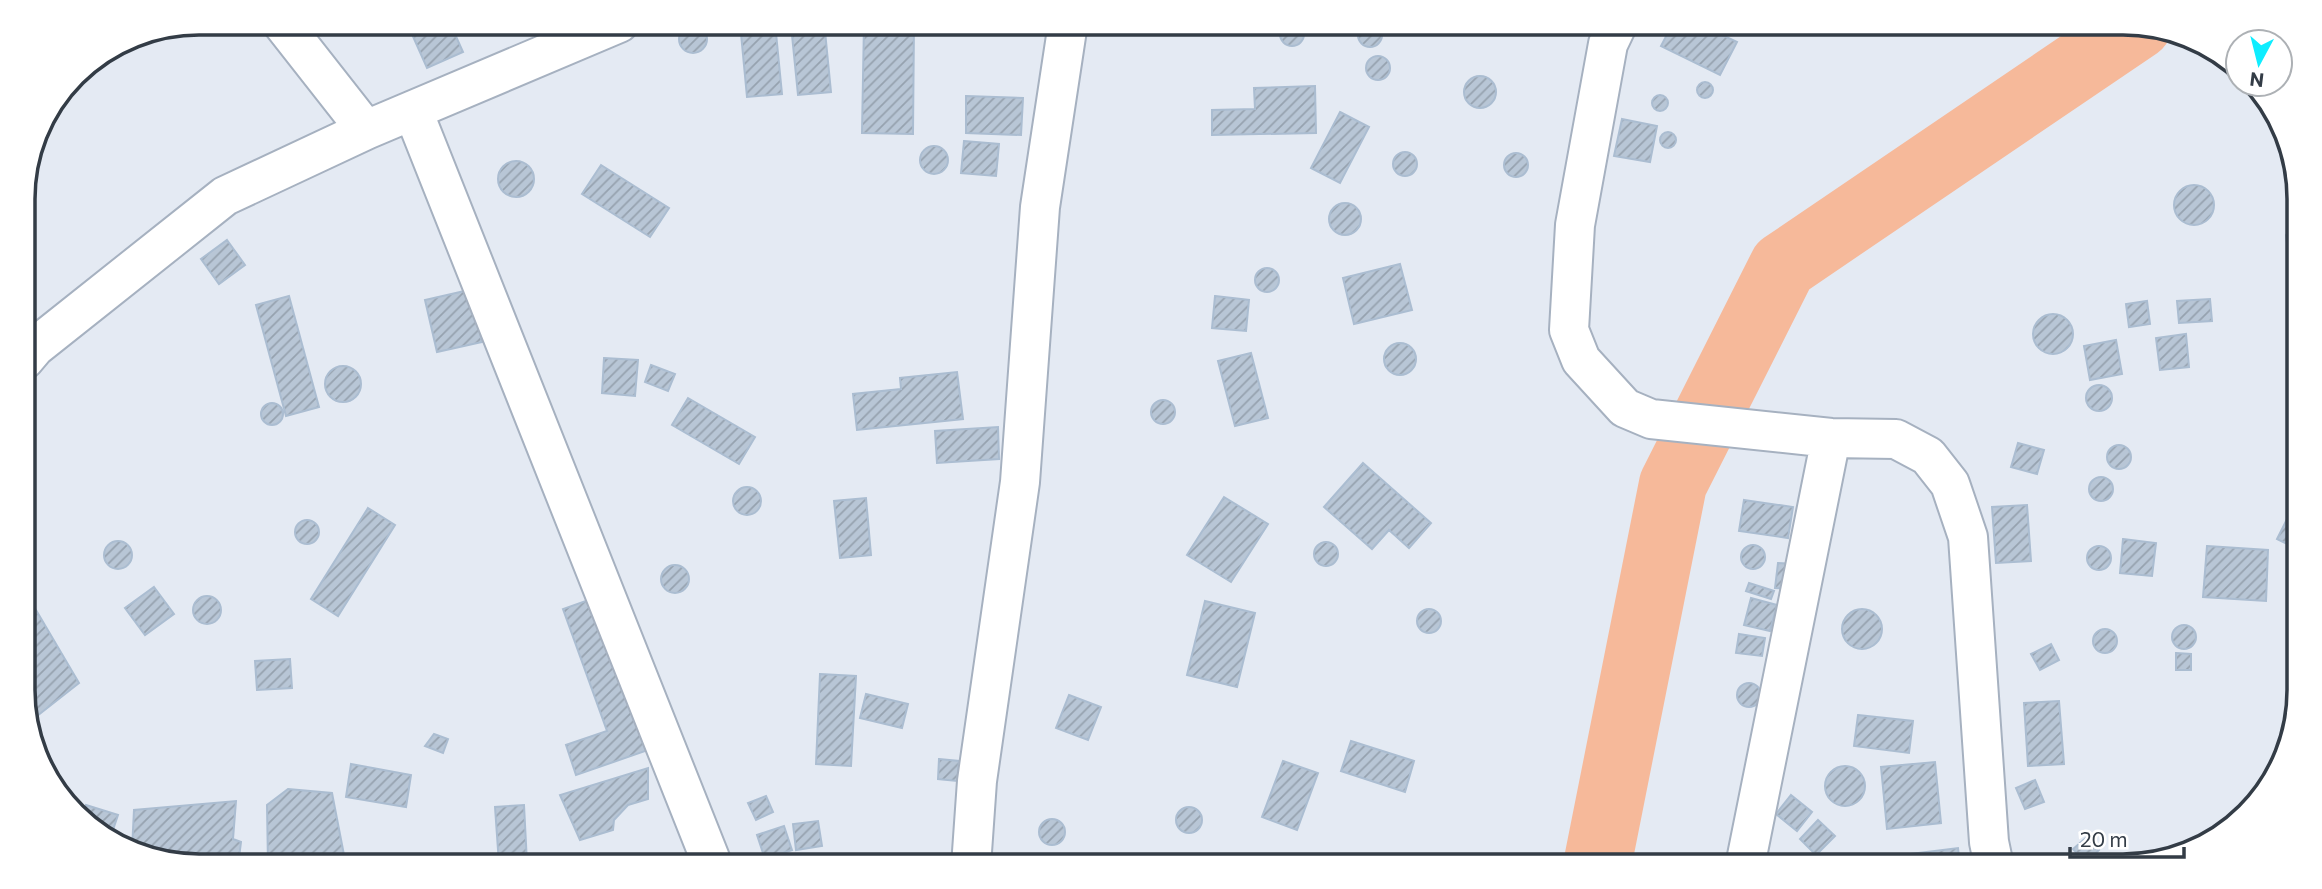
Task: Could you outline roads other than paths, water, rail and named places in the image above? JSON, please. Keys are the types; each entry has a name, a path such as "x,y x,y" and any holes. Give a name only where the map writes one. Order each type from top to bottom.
{"street":[{"path":"291,35 366,131"},
{"path":"35,347 225,196 366,131 591,35"},
{"path":"972,854 977,780 1020,482 1040,207 1066,35"},
{"path":"1612,35 1608,44 1589,136 1575,225 1569,330 1581,360 1625,408 1651,419 1831,438 1896,439 1928,456 1950,484 1968,537 1992,854"},
{"path":"413,111 708,854"},
{"path":"1747,854 1831,438"}],"waterway":[{"path":"1599,854 1673,484 1783,266 2123,35"}]}
